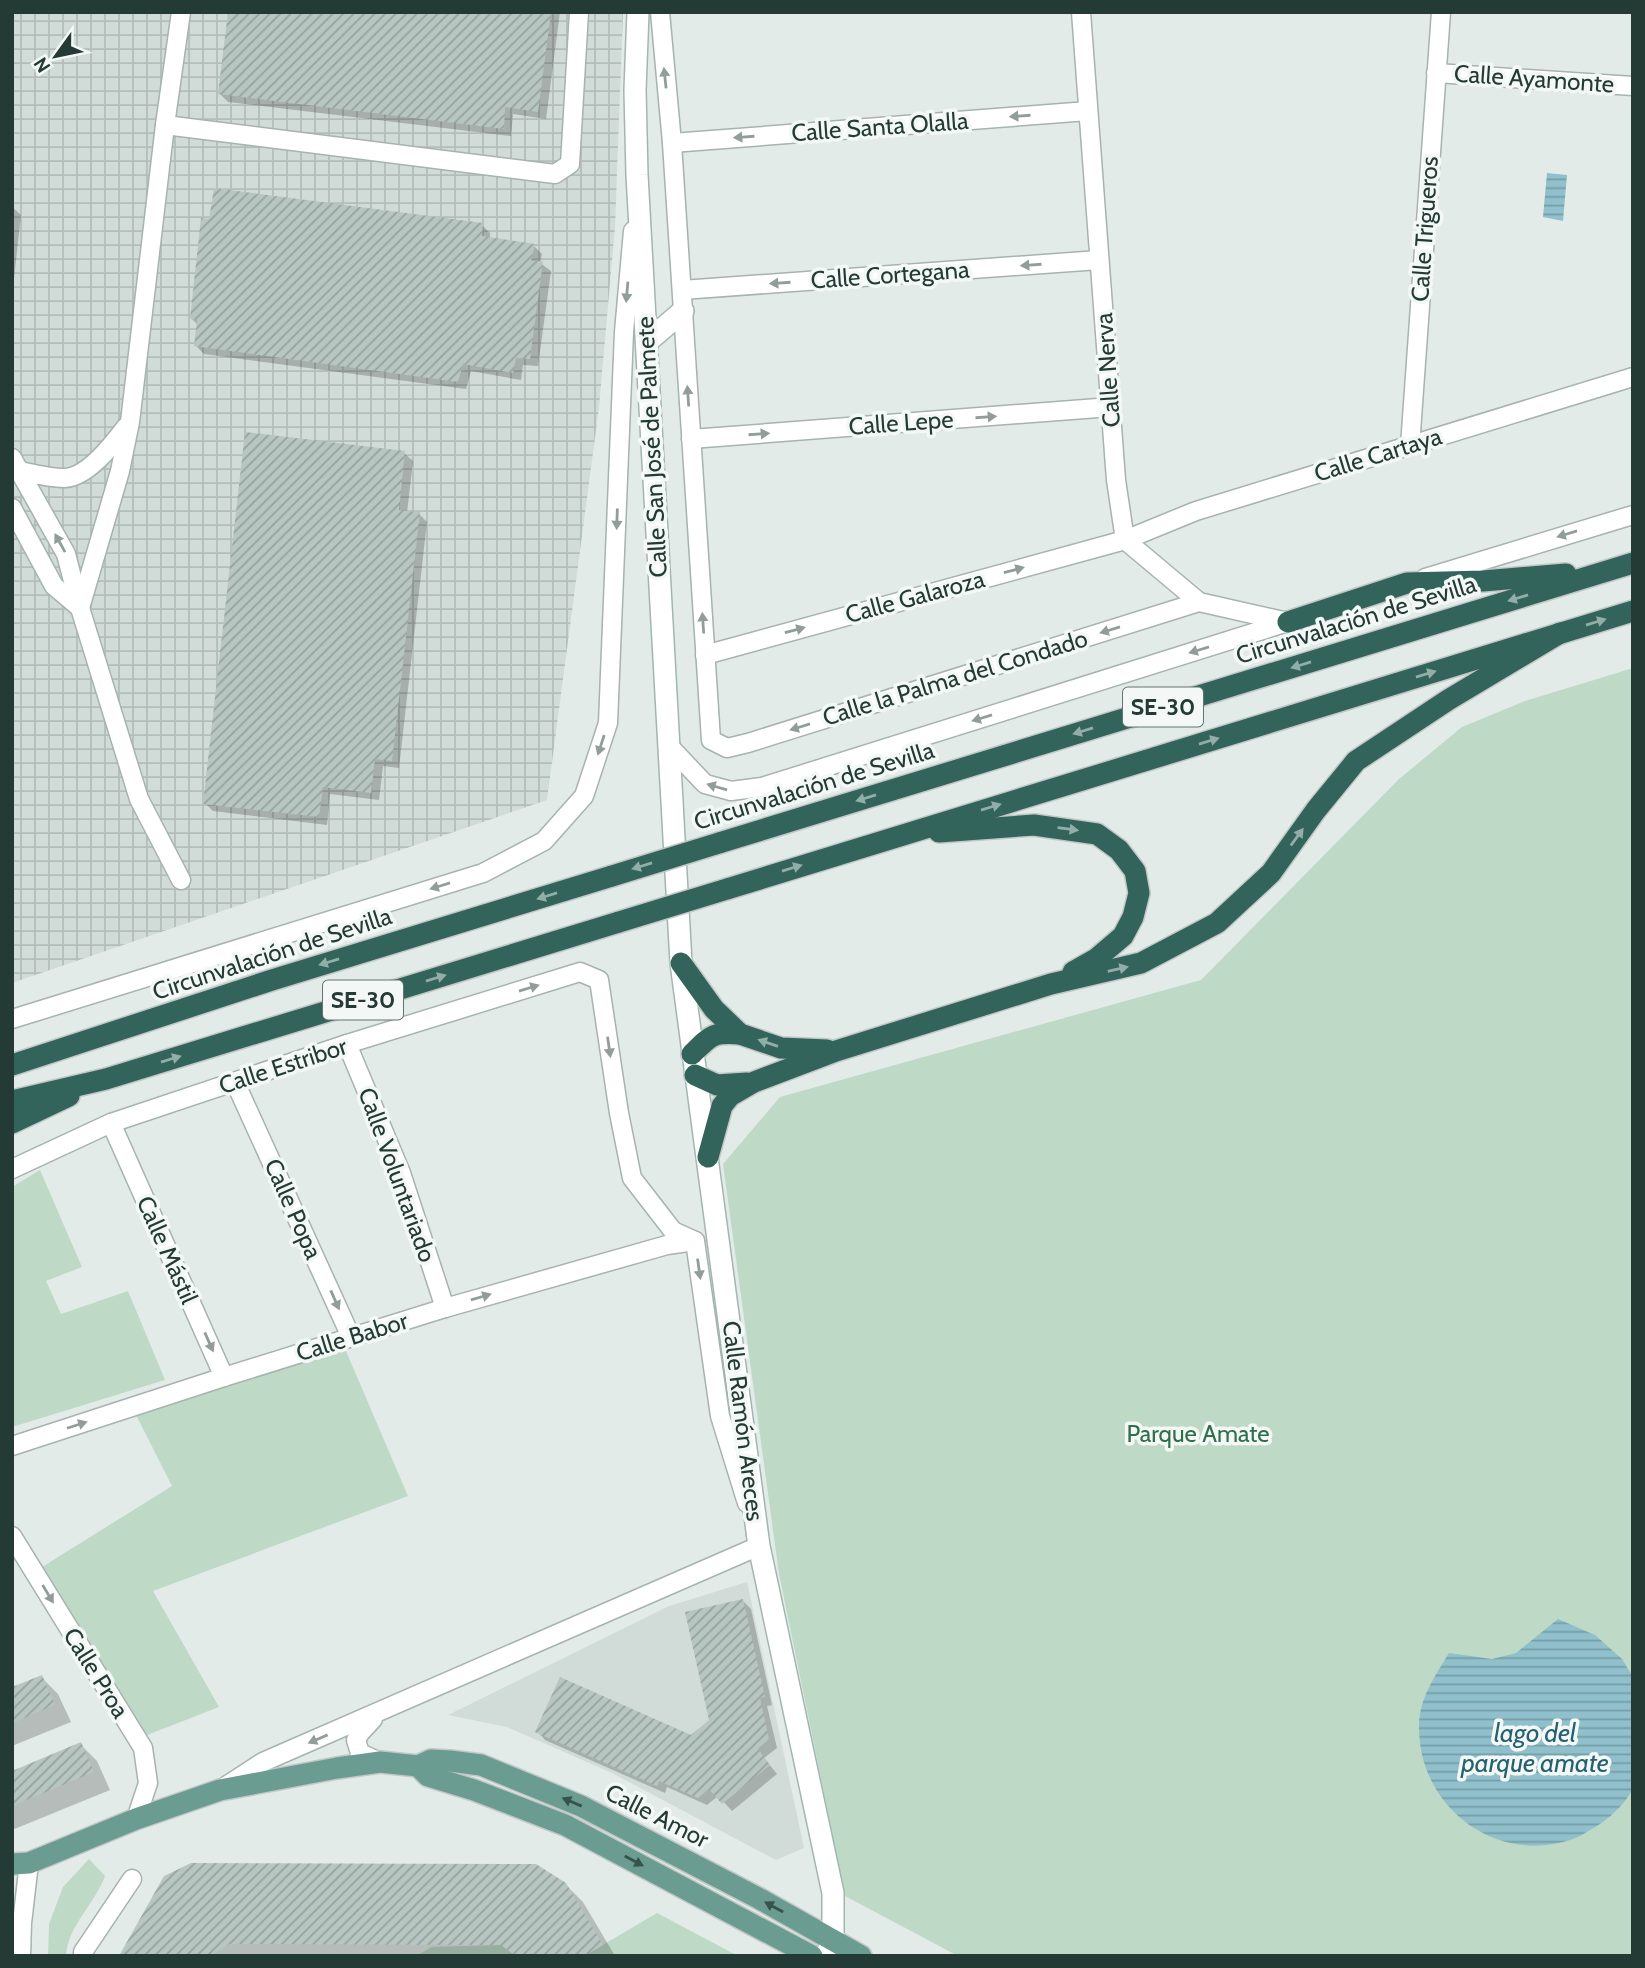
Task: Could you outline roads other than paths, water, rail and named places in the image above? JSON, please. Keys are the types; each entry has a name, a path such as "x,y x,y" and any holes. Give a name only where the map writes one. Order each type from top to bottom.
{"highway":[{"name":"Circunvalación de Sevilla","path":"12,1065 272,980 1633,563"},
{"path":"1288,622 1407,583 1483,581 1607,571"},
{"name":"SE-30","path":"12,1101 106,1079 1633,611"},
{"path":"708,1157 722,1106 730,1096 754,1082 836,1051 1051,984 1141,964 1217,923 1271,873 1316,810 1356,761 1448,700 1560,633"},
{"path":"902,834 1034,825 1097,834 1119,850 1135,871 1139,893 1133,917 1123,936 1096,959 1051,984"},
{"path":"681,963 714,1010 740,1034"},
{"path":"12,1053 272,980"},
{"path":"754,1082 717,1085 694,1064 708,1039 722,1032 740,1034 781,1048 836,1051"},
{"path":"12,1123 106,1079"}],"main road":[{"name":"Calle Amor","path":"12,1882 21,1864 220,1790 337,1768 380,1762 418,1766 431,1760 481,1765 581,1806 760,1899 830,1948 861,1956"},
{"name":"Calle Amor","path":"418,1766 428,1776 474,1790 565,1825 813,1956"}],"street":[{"path":"80,608 120,471 130,422 181,12"},
{"path":"165,125 555,174 570,164 579,12"},
{"name":"Calle San José de Palmete","path":"660,12 672,143 711,740"},
{"name":"Calle Nerva","path":"1080,12 1116,480 1125,540"},
{"name":"Calle Trigueros","path":"1409,446 1441,12"},
{"name":"Calle San José de Palmete","path":"637,13 637,175 677,880"},
{"name":"Calle Ayamonte","path":"1436,73 1633,86"},
{"name":"Calle Santa Olalla","path":"672,143 1088,111"},
{"path":"12,1019 482,873 544,841 584,796 608,723 624,332 637,175"},
{"name":"Calle Cortegana","path":"682,301 1099,260"},
{"path":"647,342 682,301"},
{"name":"Calle Cartaya","path":"1125,540 1196,511 1633,377"},
{"name":"Calle Lepe","path":"691,439 1111,407"},
{"path":"16,465 66,478 91,466 110,449 130,422"},
{"path":"16,465 66,554 139,799 181,880"},
{"path":"12,508 54,586 80,608"},
{"path":"1407,583 1633,515"},
{"path":"1125,540 1199,602 1288,622"},
{"name":"Calle Galaroza","path":"705,655 1125,540"},
{"name":"Calle la Palma del Condado","path":"711,740 727,748 748,743 1199,602"},
{"path":"669,747 705,784 731,792 762,787 1288,622"},
{"name":"Calle Ramón Areces","path":"677,880 681,963 759,1546 833,1893 830,1948"},
{"name":"Calle Estribor","path":"12,1169 111,1123 347,1044 580,972 599,980 619,1113 632,1178 673,1231 695,1241"},
{"name":"Calle Voluntariado","path":"347,1044 401,1173 445,1308"},
{"name":"Calle Popa","path":"235,1082 351,1337"},
{"name":"Calle Mástil","path":"111,1123 224,1377"},
{"path":"695,1241 720,1416 759,1546"},
{"name":"Calle Babor","path":"12,1446 445,1308 667,1245 695,1241"},
{"name":"Calle Proa","path":"12,1536 143,1748 148,1783 136,1819"},
{"name":"Calle Amor","path":"220,1790 263,1762 759,1546"},
{"name":"Calle Amor","path":"380,1762 360,1753 356,1740 381,1712"},
{"path":"18,1948 22,1923 21,1864"},
{"path":"83,1956 82,1952 132,1879"}],"water":[{"path":"1547,173 1567,175 1563,221 1543,217"},
{"name":"lago del parque amate","path":"1558,1619 1595,1635 1622,1659 1633,1677 1633,1788 1610,1817 1578,1837 1544,1845 1516,1844 1490,1836 1467,1823 1447,1804 1432,1782 1422,1755 1420,1716 1429,1688 1449,1653 1492,1659 1516,1653"}],"park label":[{"name":"Parque Amate","path":"1198,1434"}]}
